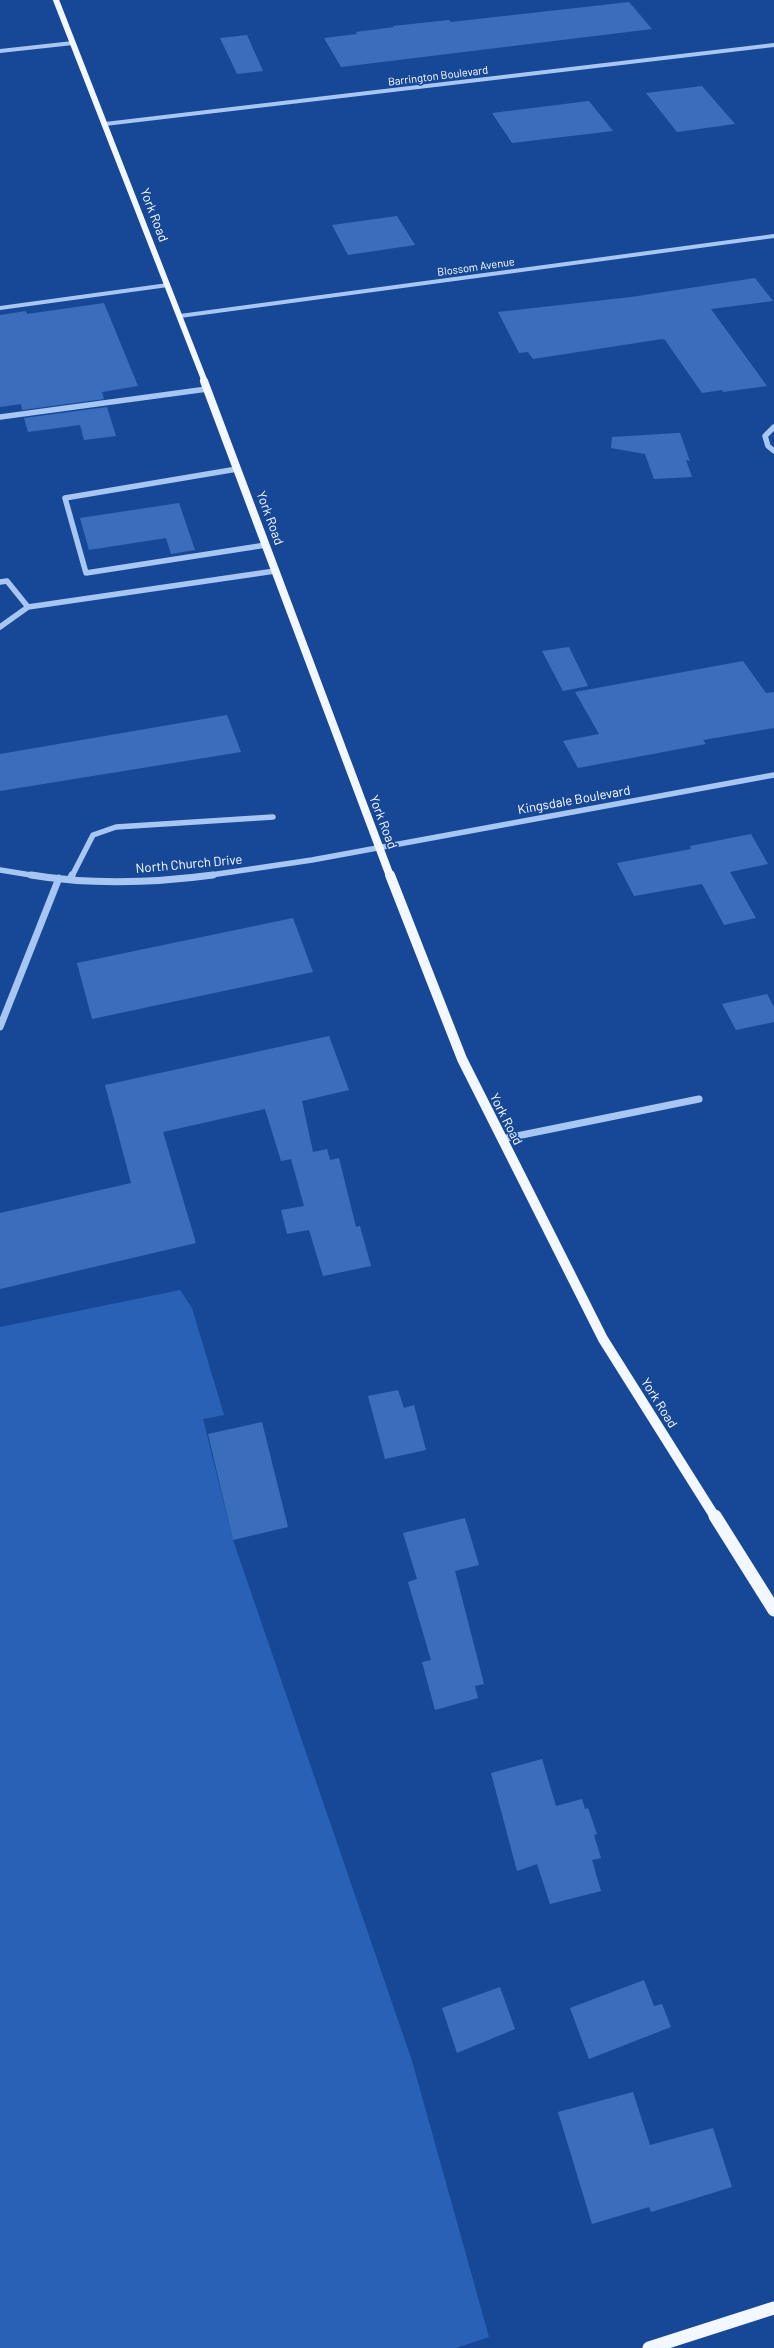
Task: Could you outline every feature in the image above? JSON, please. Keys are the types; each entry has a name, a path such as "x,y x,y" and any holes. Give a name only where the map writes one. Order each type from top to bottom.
{"main road":[{"name":"York Road","path":"56,0 180,316 379,847 462,1059 604,1339 774,1610"},
{"path":"649,2348 774,2308"}],"street":[{"path":"0,51 73,43"},
{"name":"Barrington Boulevard","path":"105,124 774,45"},
{"name":"Blossom Avenue","path":"180,316 774,236"},
{"path":"0,308 168,285"},
{"path":"0,417 207,389"},
{"path":"774,427 765,436 768,446 774,451"},
{"path":"237,470 65,498 86,572 266,545"},
{"path":"0,627 4,626 28,607 275,571"},
{"path":"0,582 7,581 28,607"},
{"name":"Kingsdale Boulevard","path":"379,847 774,775"},
{"path":"70,879 93,835 116,827 273,817"},
{"name":"North Church Drive","path":"0,870 34,877 122,881 226,875 379,847"},
{"path":"0,1027 59,878"},
{"path":"502,1139 700,1099"}],"shaded area":[{"path":"180,1290 192,1308 224,1415 203,1419 233,1540 412,2061 489,2337 456,2348 0,2348 0,1327"}],"building":[{"path":"629,2 652,29 341,67 324,38 357,34 356,32 394,27 393,26 449,20 451,22"},
{"path":"247,35 263,71 237,74 220,38"},
{"path":"702,86 735,124 677,132 646,93"},
{"path":"589,101 613,131 512,143 492,113"},
{"path":"397,216 415,245 348,255 332,225"},
{"path":"755,278 773,301 711,309 767,386 723,392 722,390 702,393 665,340 662,339 533,359 528,352 519,353 498,312 631,297"},
{"path":"104,303 138,386 102,392 104,399 22,410 21,404 0,407 0,315 26,311 27,314"},
{"path":"107,407 116,436 84,440 80,425 28,432 24,418"},
{"path":"680,433 690,461 686,460 692,477 654,479 645,454 611,448 612,437"},
{"path":"179,503 195,550 171,554 166,538 89,550 80,518"},
{"path":"569,647 588,686 563,691 542,651"},
{"path":"743,661 766,693 774,692 774,728 703,740 706,744 578,768 563,741 599,734 575,692"},
{"path":"227,715 241,752 0,791 0,754"},
{"path":"751,834 768,864 730,872 756,918 724,925 702,884 634,896 617,863 691,849 690,846"},
{"path":"293,918 313,972 92,1019 77,963"},
{"path":"767,994 774,1007 774,1022 736,1030 722,1004"},
{"path":"329,1036 349,1090 302,1101 313,1152 327,1149 330,1160 339,1158 356,1227 360,1226 371,1266 323,1276 309,1230 287,1234 281,1210 304,1206 291,1159 281,1161 265,1109 163,1132 196,1243 0,1289 0,1213 131,1183 105,1085"},
{"path":"398,1390 404,1408 414,1405 426,1450 385,1459 368,1396"},
{"path":"262,1422 288,1527 233,1540 208,1434"},
{"path":"465,1518 479,1565 455,1571 484,1684 475,1686 478,1698 435,1710 422,1662 431,1660 408,1582 417,1579 403,1533"},
{"path":"542,1759 556,1806 582,1799 585,1809 588,1808 597,1834 594,1835 601,1858 592,1860 601,1891 550,1904 537,1864 517,1871 491,1773"},
{"path":"644,1980 654,2006 662,2004 671,2027 589,2059 570,2008"},
{"path":"500,1987 515,2029 457,2053 442,2008"},
{"path":"633,2092 650,2145 713,2128 732,2187 651,2212 649,2207 592,2224 558,2112"}]}
